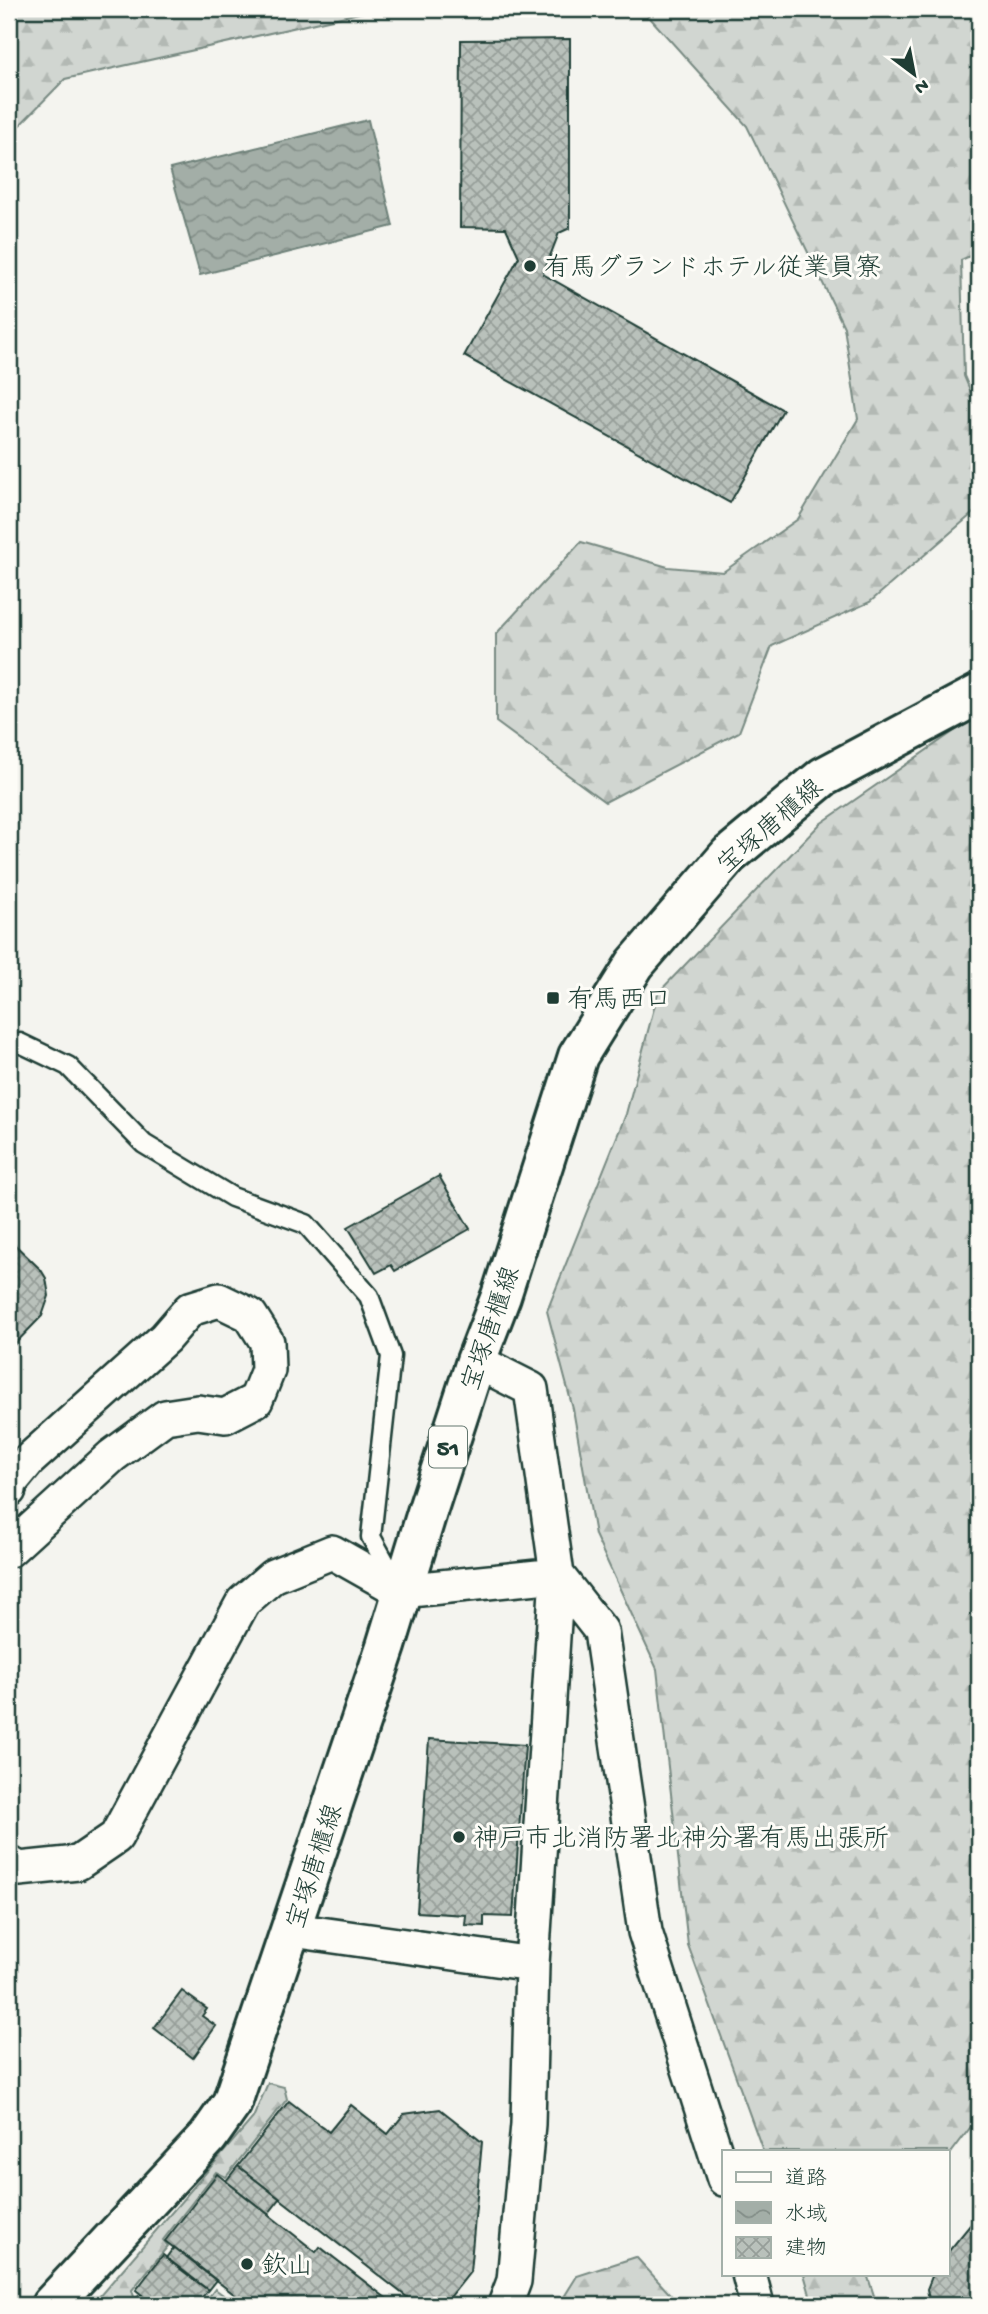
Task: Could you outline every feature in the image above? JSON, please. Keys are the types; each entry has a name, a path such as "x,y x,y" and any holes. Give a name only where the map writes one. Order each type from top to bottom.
{"main road":[{"name":"宝塚唐櫃線","path":"51,2305 71,2287 222,2122 232,2103 386,1646 401,1591 476,1361 502,1296 578,1056 635,964 729,855 823,778 979,694"}],"street":[{"path":"9,1490 10,1483 29,1460 165,1338 190,1309 219,1300 250,1315 267,1342 268,1370 256,1400 225,1416 198,1412 165,1417 112,1456 9,1550"},
{"path":"476,1361 531,1389 557,1575 533,1964 528,2124 514,2281 505,2305"},
{"path":"9,1863 19,1869 78,1863 116,1836 243,1602 273,1576 332,1552 401,1591 557,1575"},
{"path":"557,1575 601,1631 645,1932 722,2173"},
{"path":"292,1930 533,1964"},
{"path":"750,2276 757,2305"}],"lane":[{"path":"20,1043 68,1066 144,1144 232,1197 306,1224 369,1296 391,1356 371,1537 401,1591"}],"green space":[{"path":"9,9 377,9 65,79 9,136"},
{"path":"642,9 979,9 979,252 961,260 964,376 979,411 979,508 870,602 772,646 739,732 605,802 496,722 496,634 581,542 668,567 723,572 798,519 858,419 844,327 747,126"},
{"path":"979,714 979,2116 950,2154 950,2150 763,2150 688,1945 657,1669 595,1535 573,1409 547,1311 626,1114 658,993 820,824"},
{"path":"268,2083 284,2087 287,2099 226,2177 216,2172 163,2240 168,2246 132,2290 134,2297 120,2305 92,2305 253,2118"},
{"path":"636,2257 680,2305 559,2305 577,2276"},
{"path":"805,2276 868,2276 877,2305 813,2305"},
{"path":"215,2289 237,2305 203,2305"}],"water":[{"path":"368,120 393,226 200,275 170,169"}],"building":[{"name":"有馬グランドホテル従業員寮","path":"570,39 570,228 559,233 543,274 783,410 730,503 464,356 519,257 506,228 460,227 461,40"},
{"path":"439,1176 470,1229 395,1271 391,1265 376,1273 348,1227"},
{"path":"9,1239 41,1270 46,1278 49,1296 42,1316 9,1350"},
{"path":"429,1739 525,1745 513,1917 484,1916 484,1926 465,1925 466,1915 417,1912"},
{"path":"182,1991 207,2009 202,2016 216,2026 193,2058 154,2028"},
{"path":"289,2101 329,2132 351,2105 388,2134 404,2114 440,2109 482,2142 470,2272 444,2305 430,2297 424,2305 417,2305 238,2166"},
{"path":"238,2166 280,2199 268,2214 226,2181"},
{"path":"217,2174 316,2252 320,2247 395,2305 248,2305 165,2241"},
{"path":"979,2214 979,2305 930,2305 927,2289 932,2276 950,2276 950,2250"},
{"path":"174,2247 216,2280 208,2290 166,2258"},
{"path":"163,2255 208,2290 196,2305 154,2305 136,2290"},
{"path":"141,2295 154,2305 124,2305"}],"place":[{"name":"有馬グランドホテル従業員寮","path":"530,266"},
{"name":"有馬西口","path":"553,998"},
{"name":"神戸市北消防署北神分署有馬出張所","path":"459,1837"},
{"name":"欽山","path":"247,2264"}]}
